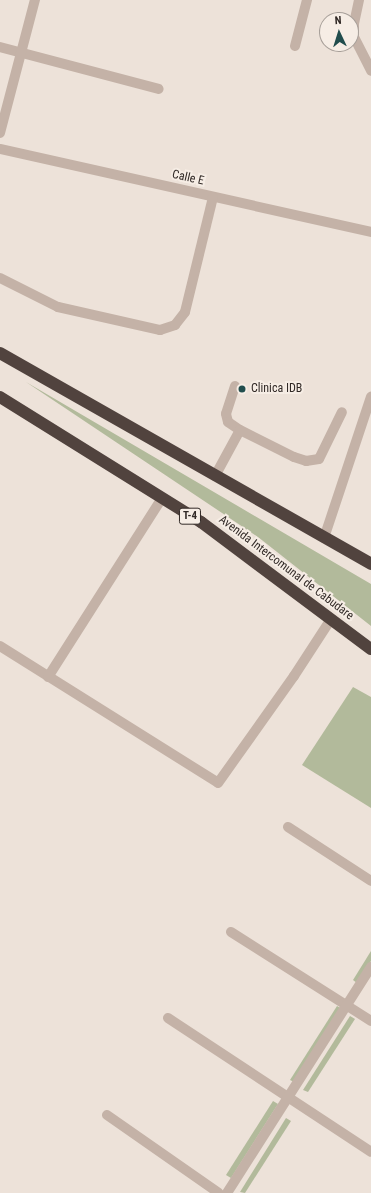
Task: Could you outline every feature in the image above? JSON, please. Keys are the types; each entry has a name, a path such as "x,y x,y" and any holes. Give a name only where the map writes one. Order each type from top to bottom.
{"highway":[{"path":"0,353 371,564"},
{"name":"Avenida Intercomunal de Cabudare","path":"0,397 200,522 371,649"}],"street":[{"path":"0,133 35,0"},
{"path":"295,46 307,0"},
{"path":"359,0 354,24 354,37 371,71"},
{"path":"0,47 159,89"},
{"name":"Calle E","path":"0,149 371,232"},
{"path":"0,278 58,307 160,330 175,325 185,312 214,197"},
{"path":"235,386 226,414 228,422 240,430 306,461 319,459 342,412"},
{"path":"324,538 371,397"},
{"path":"215,476 240,430"},
{"path":"48,677 162,498"},
{"path":"0,646 218,783 294,676 331,619"},
{"path":"288,827 371,881"},
{"path":"231,932 371,1021"},
{"path":"227,1193 371,967"},
{"path":"168,1018 371,1152"},
{"path":"107,1114 219,1193"}],"green space":[{"path":"26,382 371,584 371,626 258,537"},
{"path":"353,687 371,697 371,808 302,765"},
{"path":"371,951 371,961 357,983 353,980"},
{"path":"337,1006 342,1009 294,1082 290,1080"},
{"path":"350,1016 355,1019 308,1092 303,1090"},
{"path":"273,1101 278,1104 231,1178 226,1175"},
{"path":"286,1118 291,1121 245,1193 240,1192"}],"place":[{"name":"Clinica IDB","path":"242,389"}]}
